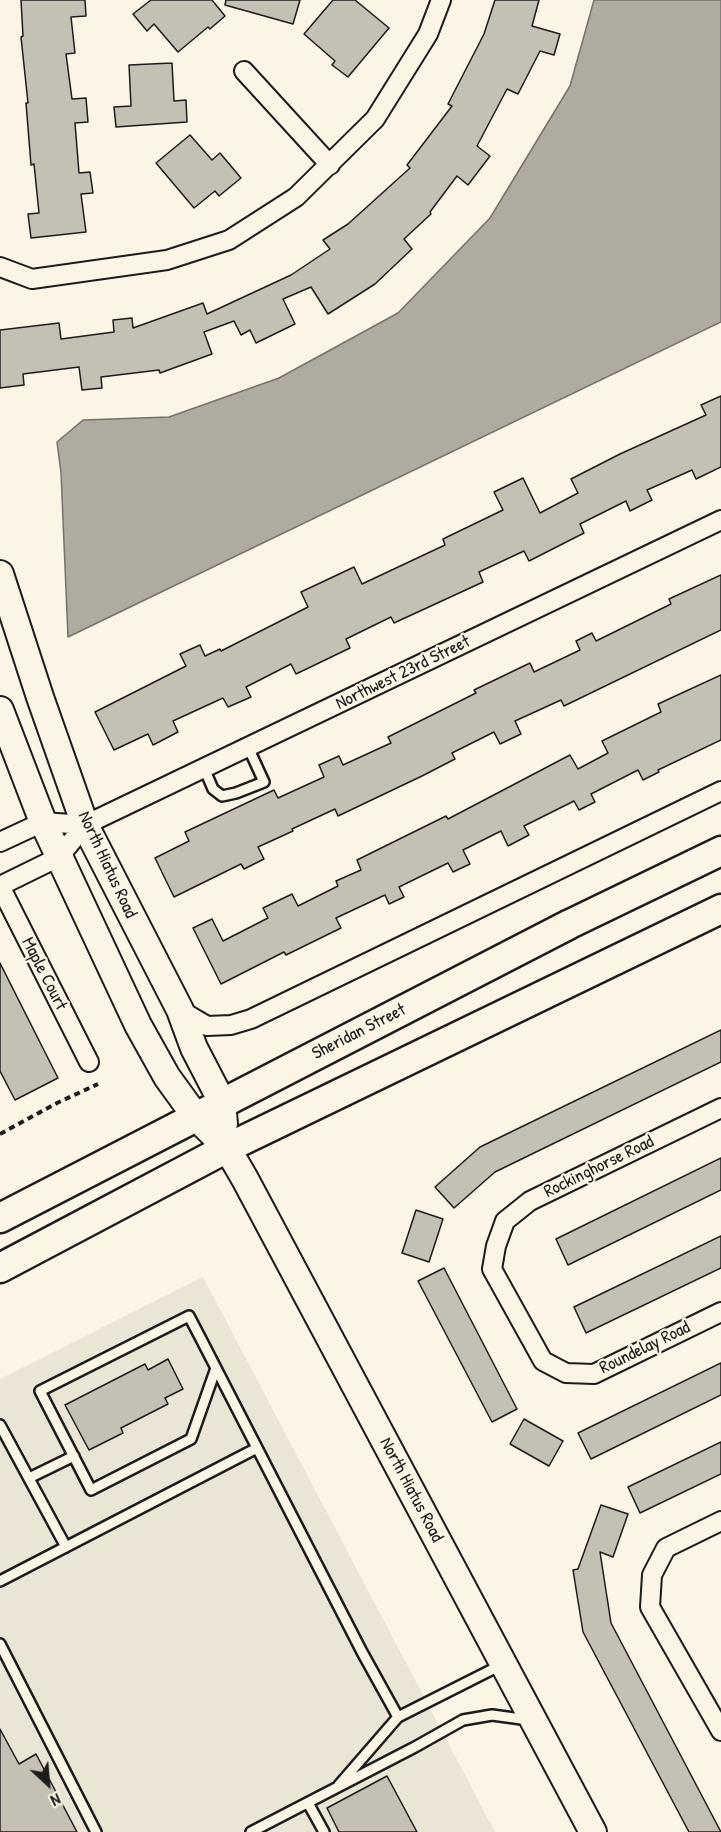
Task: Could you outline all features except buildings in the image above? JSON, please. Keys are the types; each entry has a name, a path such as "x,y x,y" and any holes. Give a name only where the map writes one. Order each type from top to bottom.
{"main road":[{"name":"North Hiatus Road","path":"0,574 85,825 180,1010 194,1048 222,1102 227,1148"},
{"name":"North Hiatus Road","path":"0,710 43,822 138,1025 167,1077 196,1117 227,1148 245,1179 593,1832"},
{"name":"Sheridan Street","path":"0,1218 570,924 721,851"},
{"path":"0,1268 227,1148 721,909"}],"street":[{"path":"0,267 32,279 167,260 229,240 296,197 375,119 428,34 441,0"},
{"path":"244,71 330,165"},
{"name":"Northwest 23rd Street","path":"85,825 721,520"},
{"path":"180,1010 207,1026 231,1025 251,1019 721,791"},
{"path":"0,842 43,822 85,825"},
{"path":"0,886 59,857 85,825"},
{"name":"Maple Court","path":"0,886 89,1062"},
{"name":"Rockinghorse Road","path":"566,1373 543,1361 492,1269 496,1246 506,1221 530,1201 721,1108"},
{"name":"Roundelay Road","path":"566,1373 594,1374 721,1312"},
{"path":"720,1727 650,1607 652,1575 666,1548 721,1521"}],"lane":[{"path":"204,768 213,789 222,796 264,782 248,747"},
{"path":"216,1368 191,1439 91,1490 40,1391 189,1316 216,1368 362,1653 398,1717"},
{"path":"0,1425 66,1547"},
{"path":"0,1581 257,1448"},
{"path":"29,1478 74,1456"},
{"path":"0,1644 96,1832"},
{"path":"335,1790 398,1717 503,1664"},
{"path":"251,1832 335,1790 463,1720 492,1715 534,1721"},
{"path":"308,1803 324,1832"}],"path":[{"path":"0,1134 98,1084"}],"shaded area":[{"path":"594,0 721,0 721,322 68,637 61,473 57,442 83,420 169,417 279,378 398,313 490,218 570,86"},
{"path":"203,1277 495,1832 0,1832 0,1379"}]}
